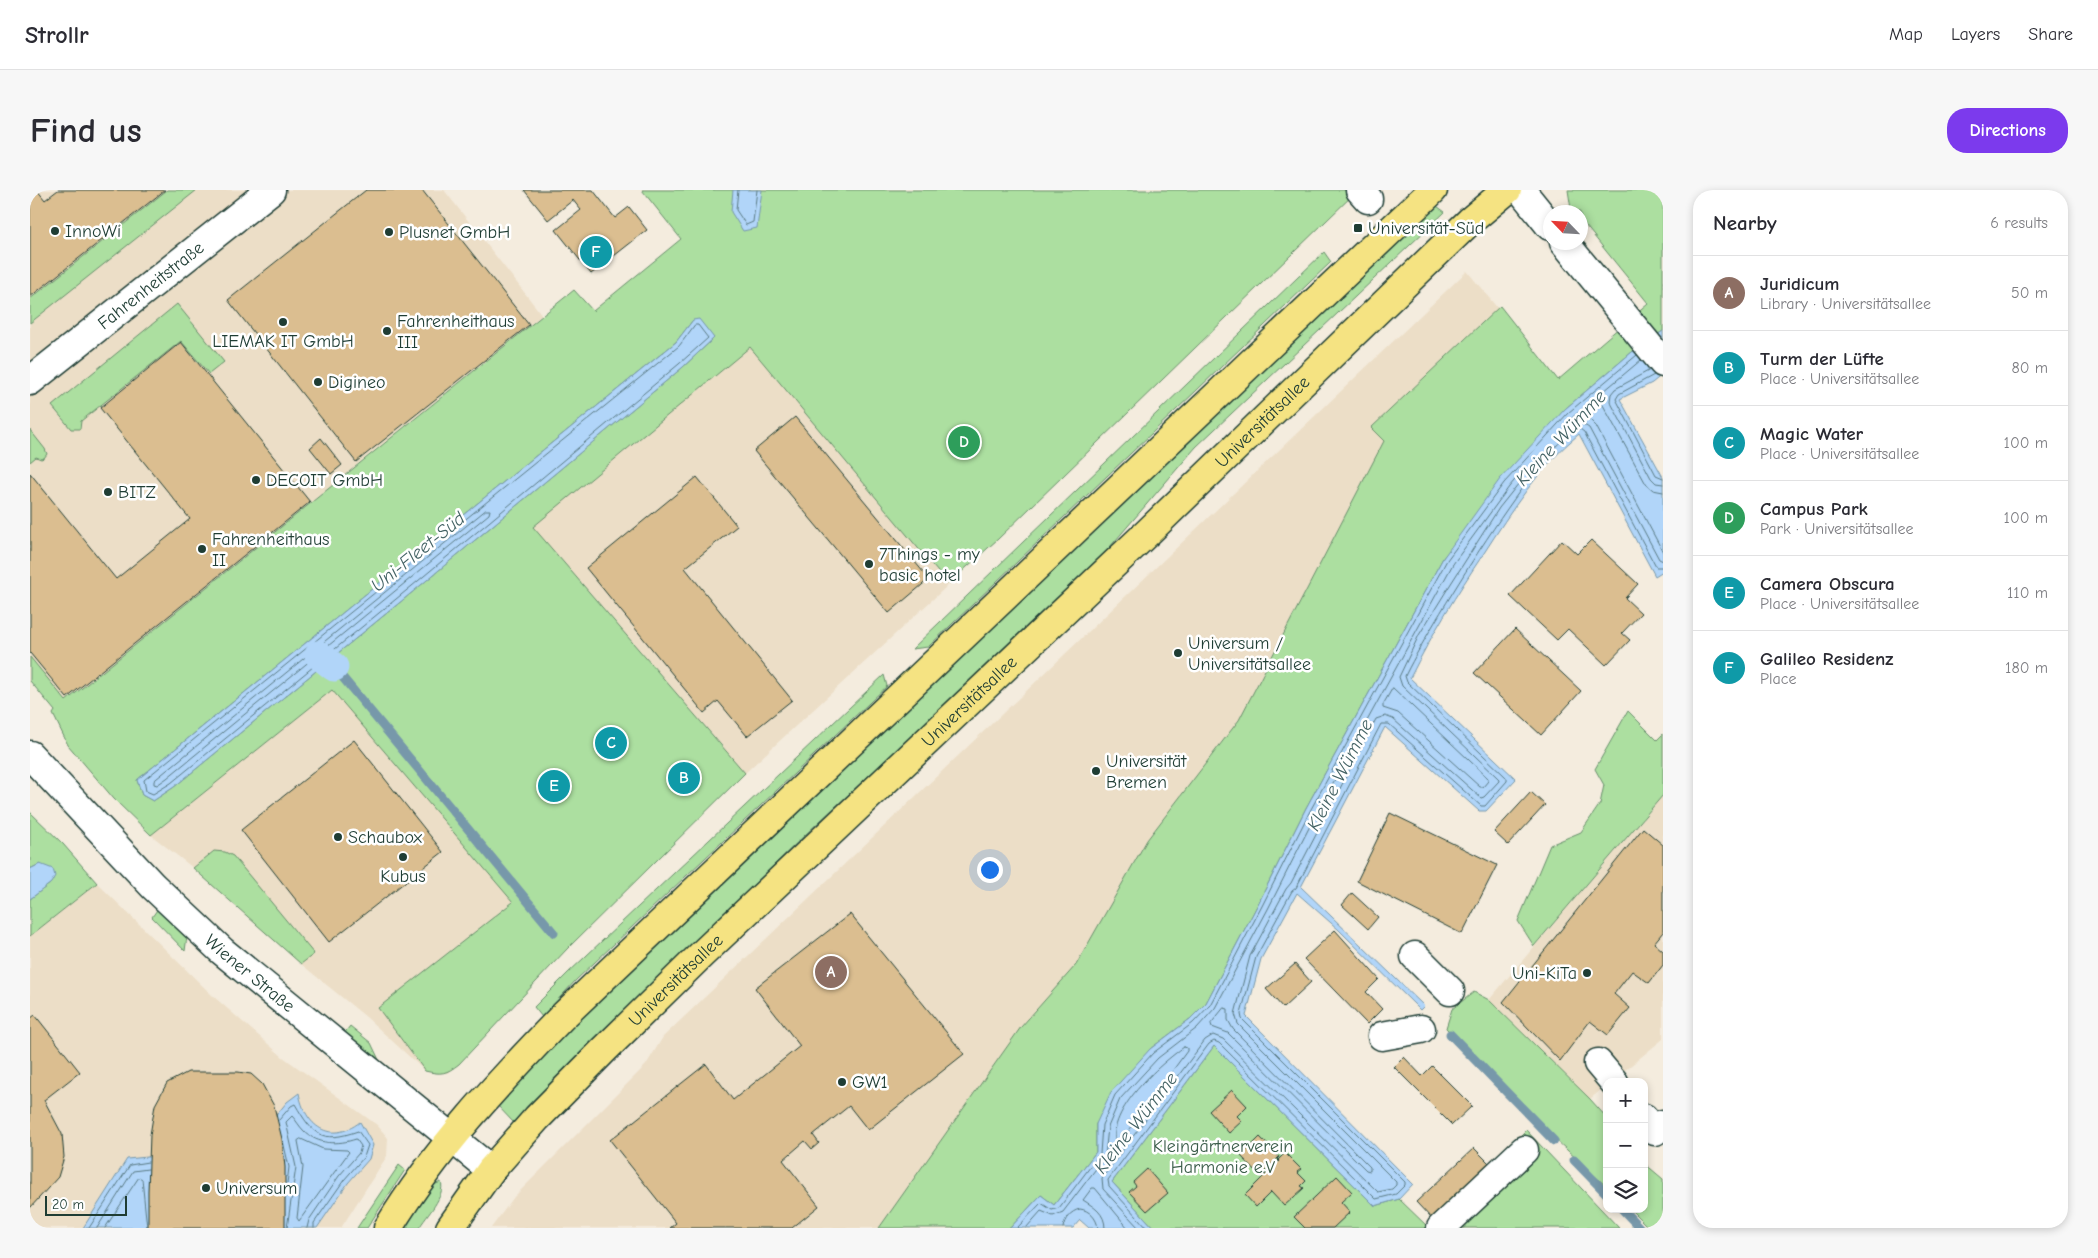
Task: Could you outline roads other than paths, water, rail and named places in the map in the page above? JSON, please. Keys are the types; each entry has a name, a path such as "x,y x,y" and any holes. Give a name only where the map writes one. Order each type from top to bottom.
{"main road":[{"path":"388,1228 452,1138 493,1089 562,1017 1433,190"},
{"name":"Universitätsallee","path":"450,1228 491,1170 537,1118 701,955 1146,534 1470,222 1507,190"}],"street":[{"name":"Fahrenheitstraße","path":"30,380 271,190"},
{"path":"1521,190 1543,217"},
{"path":"1570,250 1663,362"},
{"name":"Wiener Straße","path":"30,755 153,886 222,951 491,1170"},
{"path":"1415,956 1450,991"},
{"path":"1382,1036 1420,1029"},
{"path":"1441,1228 1524,1150"}],"water":[{"path":"733,190 762,190 757,228 743,231 731,212"},
{"name":"Uni-Fleet-Süd","path":"699,319 714,338 683,367 174,787 153,801 142,795 137,780 676,342 693,320"},
{"name":"Kleine Wümme","path":"1663,331 1663,374 1652,383 1620,399 1663,477 1663,571 1655,576 1579,434 1551,460 1516,505 1455,599 1410,678 1516,779 1486,811 1479,811 1385,727 1301,887 1424,1006 1420,1010 1339,930 1297,893 1261,959 1246,1016 1413,1184 1399,1199 1375,1206 1214,1046 1112,1182 1154,1228 1089,1228 1080,1220 1073,1228 1010,1228 1041,1195 1054,1205 1096,1152 1096,1124 1111,1092 1150,1049 1190,1019 1206,1003 1306,808 1443,558 1500,479 1565,409 1632,352"},
{"path":"40,864 53,869 55,876 51,883 30,899 30,869"},
{"path":"299,1093 307,1115 320,1128 329,1132 339,1132 349,1129 360,1122 373,1145 369,1159 348,1183 317,1228 275,1228 273,1119 287,1102"},
{"path":"158,1156 165,1228 83,1228 127,1159"}],"waterway":[{"path":"319,655 334,667"},
{"path":"334,667 554,933"},
{"path":"1450,1034 1554,1141"},
{"path":"1574,1160 1603,1190"},
{"path":"1626,1213 1640,1228"}],"place":[{"name":"Universität-Süd","path":"1358,228"},
{"name":"InnoWi","path":"55,231"},
{"name":"Plusnet GmbH","path":"389,232"},
{"name":"Galileo Residenz","path":"596,252"},
{"name":"LIEMAK IT GmbH","path":"283,322"},
{"name":"Fahrenheithaus III","path":"387,331"},
{"name":"Digineo","path":"318,382"},
{"name":"Campus Park","path":"964,442"},
{"name":"DECOIT GmbH","path":"256,480"},
{"name":"BITZ","path":"108,492"},
{"name":"Fahrenheithaus II","path":"202,549"},
{"name":"7Things - my basic hotel","path":"869,564"},
{"name":"Universum / Universitätsallee","path":"1178,653"},
{"name":"Magic Water","path":"611,743"},
{"name":"Universität Bremen","path":"1096,771"},
{"name":"Turm der Lüfte","path":"684,778"},
{"name":"Camera Obscura","path":"554,786"},
{"name":"Schaubox","path":"338,837"},
{"name":"Kubus","path":"403,857"},
{"name":"Juridicum","path":"831,972"},
{"name":"Uni-KiTa","path":"1587,973"},
{"name":"GW1","path":"842,1082"},
{"name":"Universum","path":"206,1188"}],"park label":[{"name":"Kleingärtnerverein Harmonie e.V","path":"1223,1156"}]}
